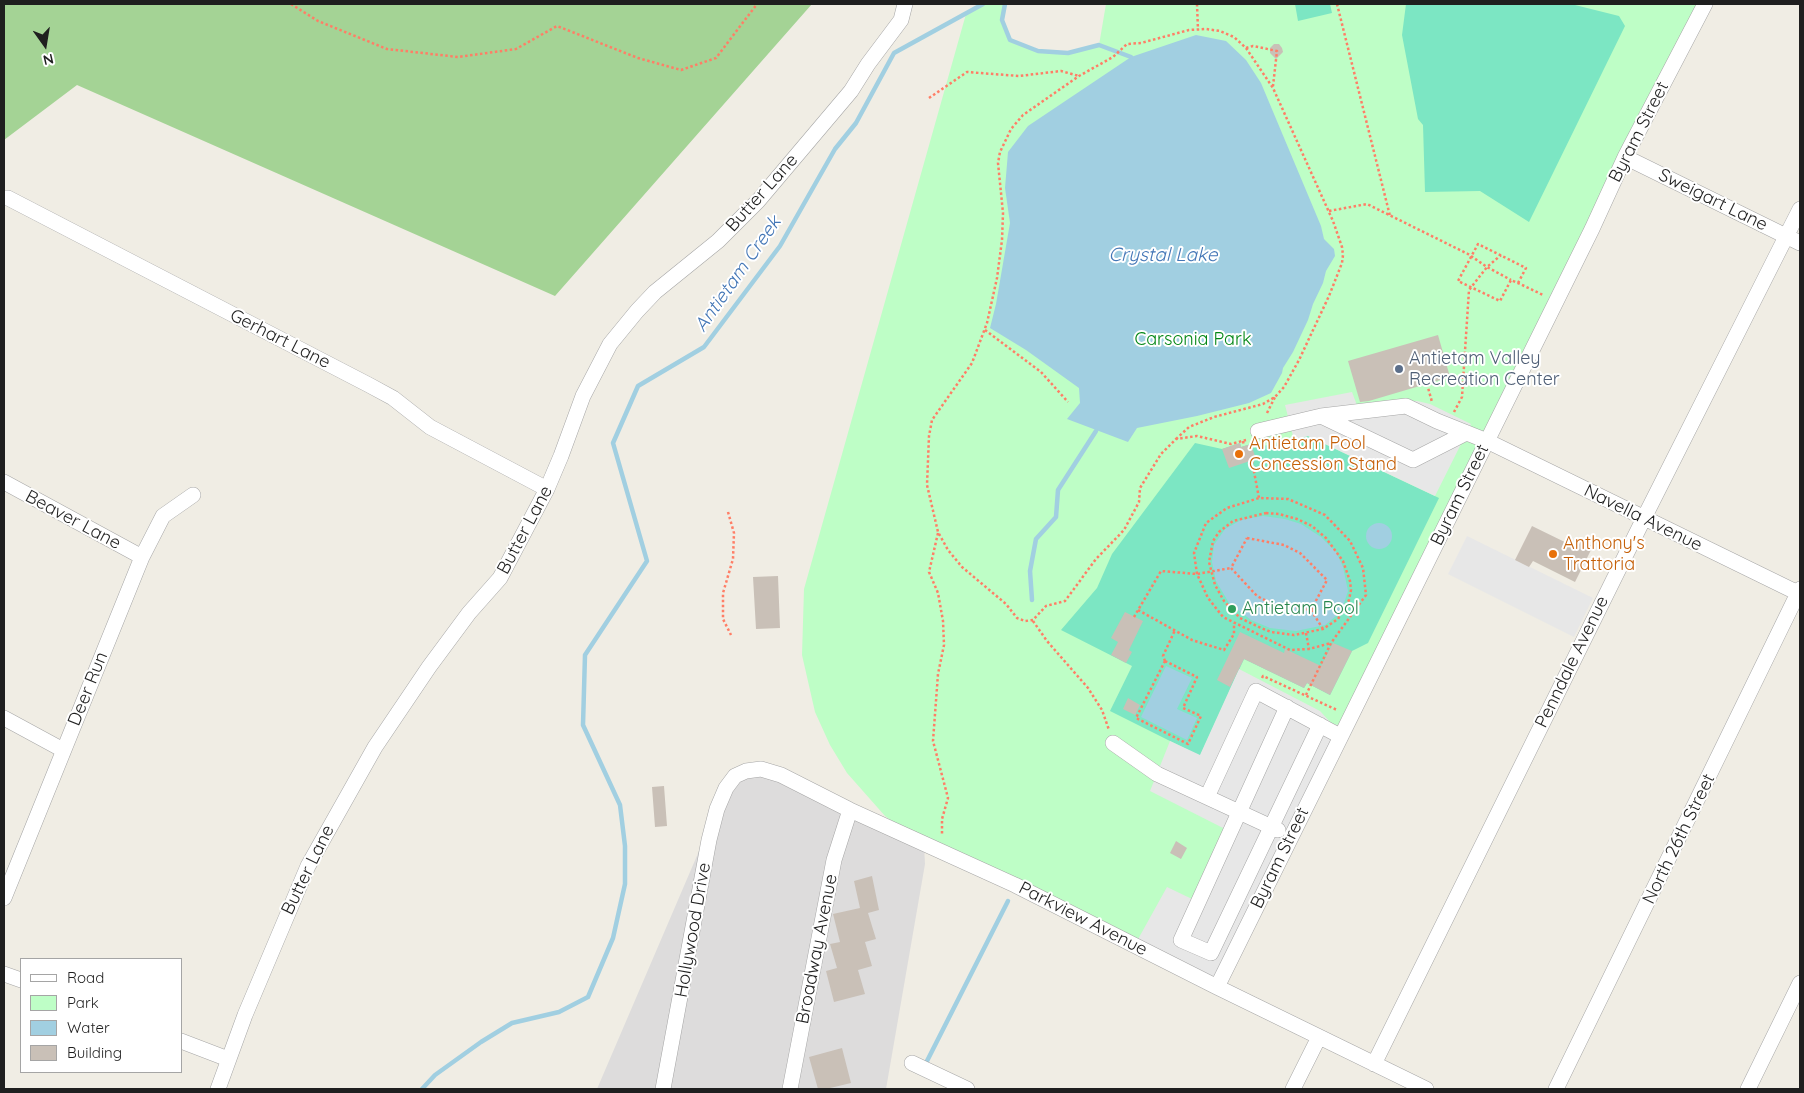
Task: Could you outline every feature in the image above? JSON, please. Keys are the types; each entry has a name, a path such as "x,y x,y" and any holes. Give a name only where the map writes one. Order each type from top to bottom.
{"street":[{"name":"Butter Lane","path":"218,1089 252,998 308,866 329,826 375,747 429,667 469,613 500,578 547,489 562,456 583,396 610,344 655,292 718,241 758,201 851,91 868,64 901,20 905,4"},
{"name":"Byram Street","path":"1216,987 1556,302 1625,157 1705,4"},
{"name":"Sweigart Lane","path":"1625,157 1793,240"},
{"name":"Gerhart Lane","path":"8,198 369,385 393,398 430,427 547,489"},
{"name":"Penndale Avenue","path":"1374,1064 1644,518 1793,240 1800,209"},
{"name":"Navella Avenue","path":"1258,430 1320,416 1406,406 1487,441 1800,592"},
{"path":"1320,416 1414,460 1466,433"},
{"name":"Beaver Lane","path":"4,482 142,557"},
{"name":"Deer Run","path":"4,898 142,557 163,516 193,495"},
{"name":"North 26th Street","path":"1556,1089 1800,592"},
{"path":"1207,797 1256,691 1340,736"},
{"path":"1287,707 1181,940 1211,953 1320,725"},
{"path":"4,718 63,750"},
{"path":"1113,743 1157,774 1291,836"},
{"name":"Parkview Avenue","path":"735,776 746,771 761,769 781,775 850,810 1015,885 1216,987 1426,1089"},
{"name":"Hollywood Drive","path":"663,1089 709,840 717,809 726,788 735,776"},
{"name":"Broadway Avenue","path":"790,1089 834,860 850,810"},
{"path":"4,974 20,980"},
{"path":"1748,1089 1800,984"},
{"path":"1293,1089 1319,1037"},
{"path":"182,1041 228,1059"},
{"path":"912,1063 967,1089"}],"path":[{"path":"291,4 318,21 387,49 458,57 468,56 516,49 556,26 638,58 681,70 716,58 757,4"},
{"path":"1197,4 1198,30"},
{"path":"1338,4 1390,216"},
{"path":"1188,30 1198,30 1220,31 1234,37 1246,48 1273,88 1329,211 1342,247 1342,263 1299,360 1284,387 1275,397 1263,404 1214,417 1189,427 1161,454 1140,488 1139,502 1124,530 1096,559 1065,601 1046,606 1032,620 1025,621 1017,618 1006,604 962,567 948,550 938,532 927,485 929,436 932,420 972,363 985,330 997,278 1003,213 998,163 1000,152 1011,129 1023,116 1079,76 1113,57 1127,44 1141,43 1188,30"},
{"path":"1246,48 1253,46 1277,51 1273,88"},
{"path":"929,98 967,72 1019,76 1061,72 1079,76"},
{"path":"1329,211 1367,204 1472,255 1487,267 1556,302"},
{"path":"1511,280 1500,301 1458,281 1478,244 1526,268 1518,283"},
{"path":"1448,425 1462,397 1469,290 1487,267 1501,255"},
{"path":"985,330 1041,372 1068,402"},
{"path":"1176,439 1197,436 1230,444"},
{"path":"1243,441 1244,446"},
{"path":"1252,461 1259,498"},
{"path":"1306,695 1331,643 1366,595 1363,568 1350,541 1325,515 1288,499 1259,498 1227,508 1206,523 1194,552 1198,574 1208,598 1223,617 1290,650 1309,649 1331,643"},
{"path":"728,512 734,533 733,559 723,593 723,619 731,635"},
{"path":"1266,513 1297,519 1312,526 1326,538 1343,561 1347,570 1351,590 1345,610 1338,619 1323,629 1294,635 1271,632 1240,618 1231,609 1215,585 1210,571 1209,556 1213,541 1219,532 1233,520 1266,513"},
{"path":"938,532 929,572 938,593 943,621 944,645 938,674 933,741 948,798 942,819 942,852"},
{"path":"1231,568 1247,538 1284,545 1300,554 1327,580 1311,610"},
{"path":"1134,617 1161,570 1198,574 1231,568"},
{"path":"1231,568 1257,596 1274,605 1311,610"},
{"path":"1138,610 1192,640 1224,650 1234,634 1234,623"},
{"path":"1311,610 1323,629"},
{"path":"1338,619 1344,625"},
{"path":"1032,620 1047,641 1093,695 1102,710 1113,743"},
{"path":"1258,635 1261,628"},
{"path":"1165,661 1197,677 1183,708 1201,716 1188,744 1136,718 1165,661 1163,656 1175,630"},
{"path":"1306,633 1309,649"},
{"path":"1256,691 1263,676 1350,717"}],"shaded area":[{"path":"1352,392 1358,408 1400,401 1417,401 1430,404 1471,424 1435,496 1308,436 1294,440 1285,405"},
{"path":"1467,536 1593,598 1574,637 1448,574"},
{"path":"1239,669 1320,711 1332,724 1339,725 1220,975 1213,978 1137,941 1167,887 1192,899 1227,830 1150,791 1170,741 1200,755"},
{"path":"761,769 924,845 925,864 886,1089 597,1089 726,788"}],"green space":[{"path":"4,4 812,4 555,296 77,85 4,140"},
{"name":"Carsonia Park","path":"984,4 1005,4 1002,20 1010,40 1038,51 1068,53 1099,45 1106,4 1705,4 1217,987 924,845 885,816 847,773 830,745 815,712 802,655 804,589 966,14"},
{"path":"1295,4 1330,4 1332,13 1298,21"},
{"path":"1406,4 1571,4 1619,16 1625,26 1529,222 1480,191 1425,192 1423,125 1418,119 1402,35"},
{"name":"Antietam Pool","path":"1308,436 1439,498 1368,643 1352,651 1330,695 1307,683 1304,688 1244,659 1200,756 1110,711 1132,666 1061,630 1097,588 1112,554 1195,443 1222,449 1240,443 1241,447 1251,444 1252,448"}],"water":[{"name":"Crystal Lake","path":"1196,35 1226,41 1246,60 1261,83 1321,226 1324,239 1334,249 1335,256 1326,271 1308,320 1271,393 1249,403 1137,428 1128,442 1067,419 1080,403 1079,388 1026,350 990,328 1010,223 1005,188 1008,152 1028,126 1131,57"},
{"path":"1263,516 1285,519 1301,524 1321,537 1336,552 1343,567 1348,591 1341,612 1325,625 1296,631 1270,628 1251,620 1229,603 1216,581 1212,562 1214,545 1225,529 1241,520"},
{"path":"1379,523 1389,526 1392,536 1389,546 1379,549 1369,546 1366,536 1369,526"},
{"path":"1166,666 1192,678 1177,709 1197,718 1187,740 1141,717"}],"building":[{"path":"1274,44 1279,44 1283,52 1276,59 1270,53 1270,48"},
{"name":"Antietam Valley Recreation Center","path":"1438,335 1450,377 1360,402 1348,361"},
{"name":"Antietam Pool Concession Stand","path":"1240,443 1241,447 1251,444 1256,459 1229,468 1222,449"},
{"name":"Anthony's Trattoria","path":"1532,526 1577,548 1581,541 1593,546 1575,582 1533,561 1529,567 1515,560"},
{"path":"778,576 780,628 756,629 753,577"},
{"path":"1125,612 1143,621 1129,650 1132,652 1126,663 1111,655 1118,642 1111,638"},
{"path":"1240,632 1284,653 1285,649 1321,666 1333,643 1352,651 1330,695 1307,683 1304,688 1244,659 1230,687 1217,680"},
{"path":"1128,698 1140,705 1135,715 1123,709"},
{"path":"664,786 667,826 655,827 652,787"},
{"path":"1176,841 1187,848 1181,859 1170,853"},
{"path":"872,876 879,910 868,913 876,939 865,942 872,966 858,970 865,994 834,1002 826,971 837,968 830,944 840,942 833,914 860,908 854,881"},
{"path":"842,1048 851,1083 818,1089 809,1057"}],"waterway":[{"name":"Antietam Creek","path":"422,1089 435,1075 481,1042 512,1023 559,1012 588,997 613,938 625,884 625,846 620,805 583,725 585,655 647,561 613,443 638,386 704,347 780,246 835,149 856,123 894,53 983,4"},
{"path":"1005,4 1002,20 1010,40 1038,51 1068,53 1099,45 1131,57"},
{"path":"1032,600 1030,571 1036,539 1056,517 1058,490 1096,431"},
{"path":"927,1061 1008,901"}],"place":[{"name":"Antietam Valley Recreation Center","path":"1399,369"},
{"name":"Antietam Pool Concession Stand","path":"1239,454"},
{"name":"Anthony's Trattoria","path":"1553,554"},
{"name":"Antietam Pool","path":"1232,609"}]}
